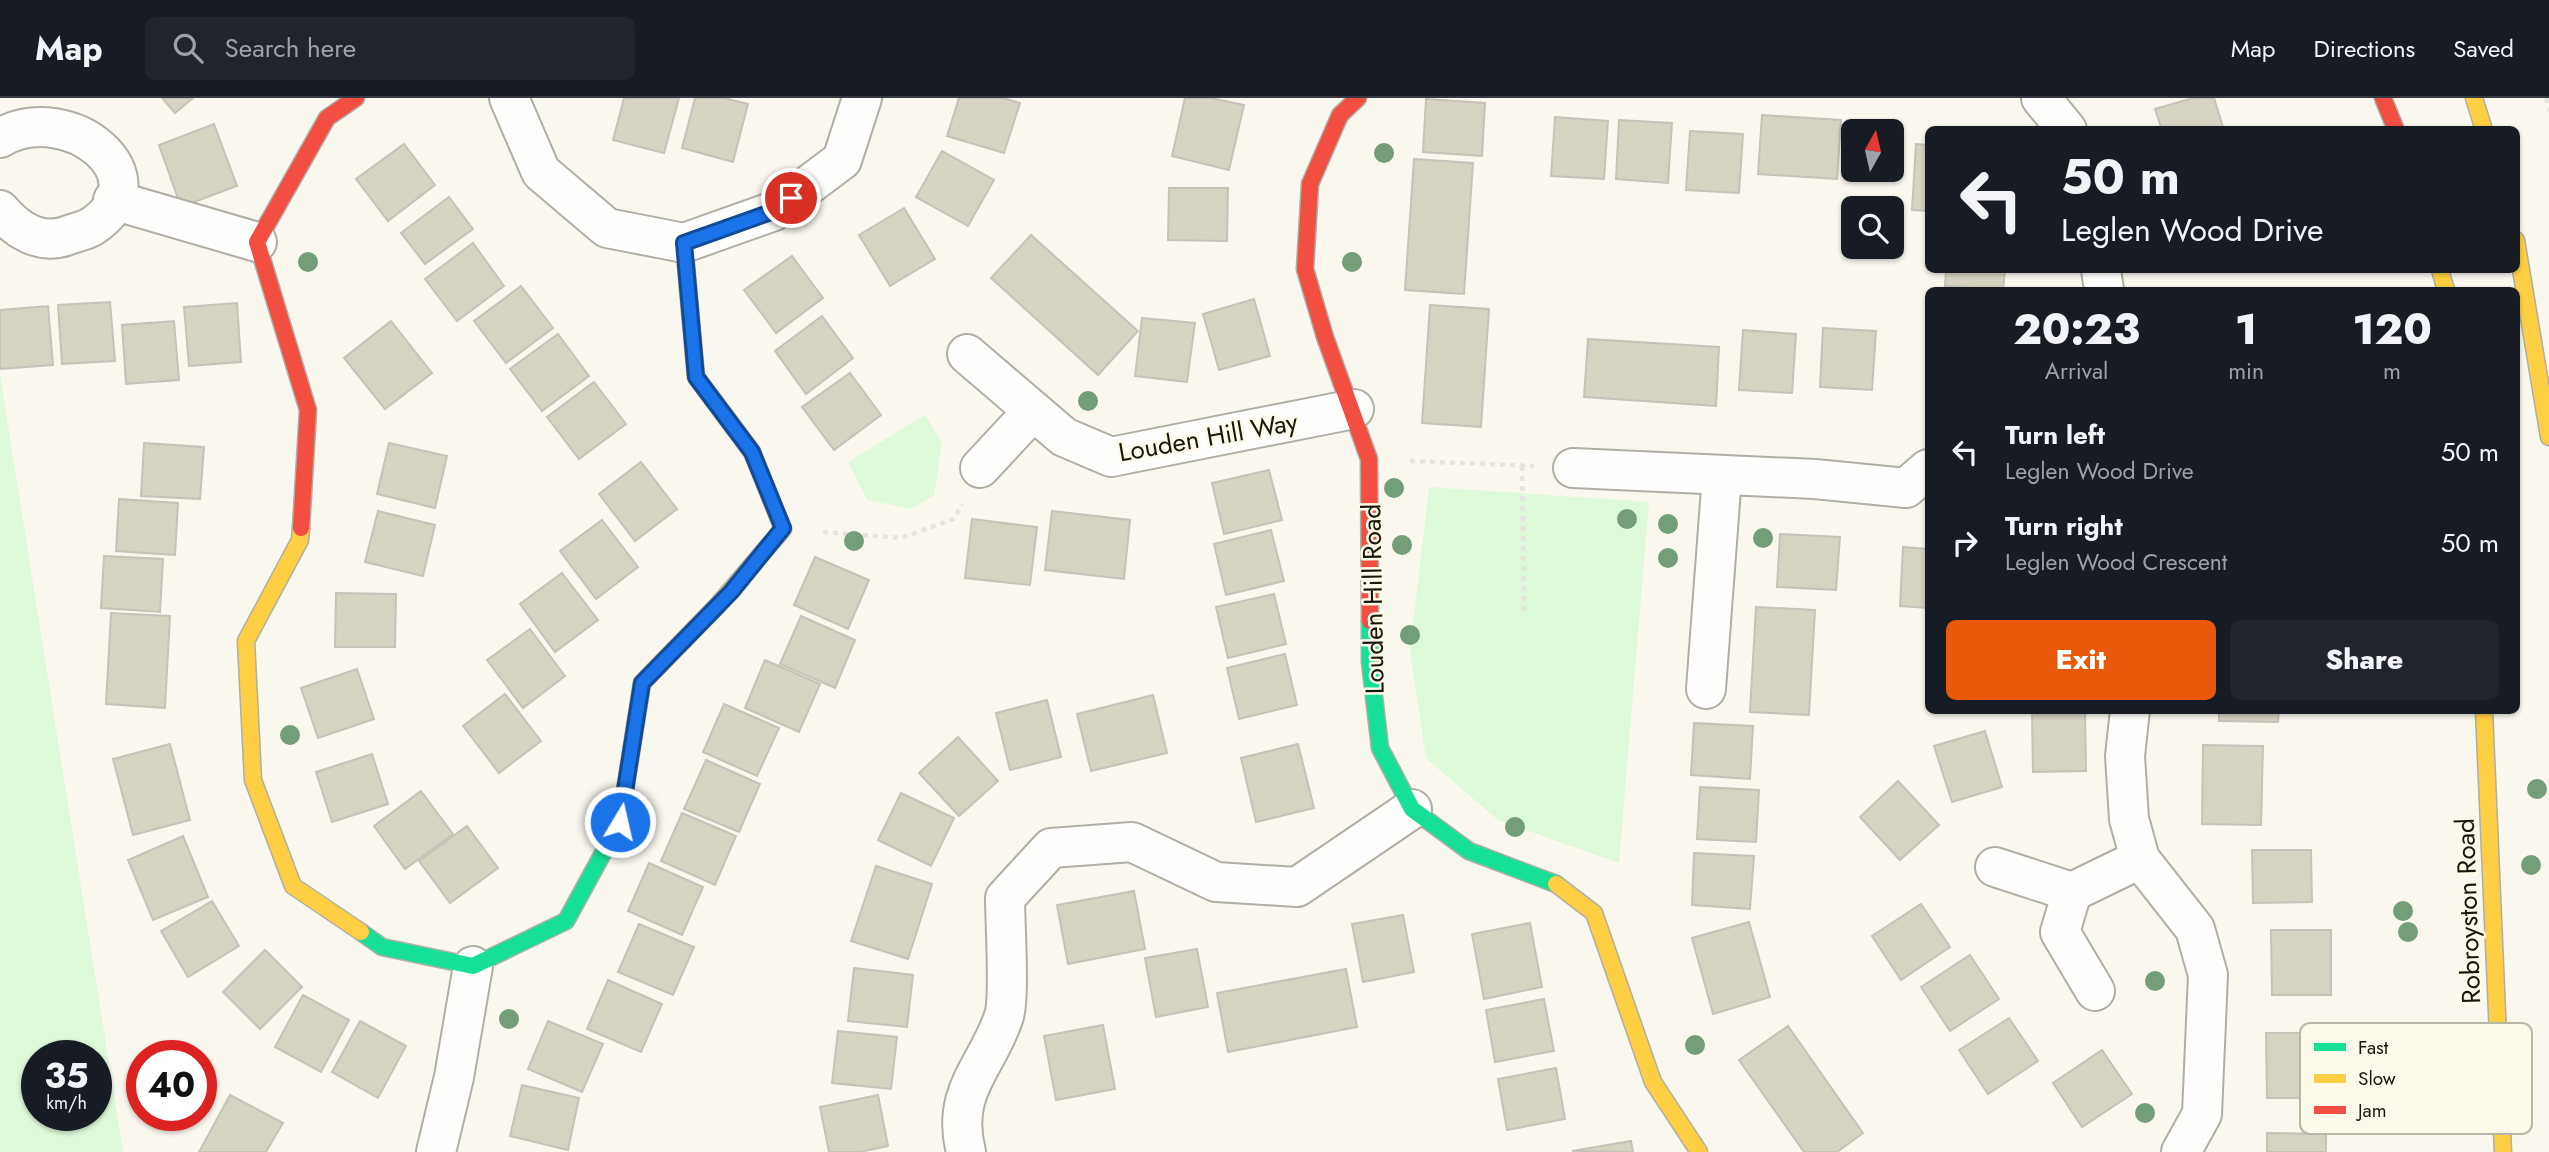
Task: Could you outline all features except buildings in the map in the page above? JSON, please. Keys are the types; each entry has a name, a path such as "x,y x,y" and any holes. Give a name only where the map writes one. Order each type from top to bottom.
{"street":[{"path":"356,98 327,118 257,242 308,410 300,540 246,641 253,780 293,886 382,947 473,966 566,921 620,822 642,683 731,592 783,528 752,452 696,377 684,243"},
{"path":"509,98 541,172 607,228 684,243 774,211 842,160 862,98"},
{"name":"Louden Hill Road","path":"1358,98 1340,115 1310,184 1306,269 1325,337 1354,409 1369,459 1372,549 1370,662 1380,748 1412,809 1469,851 1556,884 1594,913 1653,1082 1699,1152"},
{"path":"2041,98 2064,126"},
{"path":"2383,98 2394,126"},
{"path":"2474,98 2483,126"},
{"path":"0,138 13,121 50,108 82,115 101,129 116,155 118,178 113,200 104,215 90,227 57,239 27,234 13,225 0,210"},
{"path":"113,200 257,242"},
{"path":"2520,264 2549,437"},
{"name":"Louden Hill Way","path":"967,354 1064,437 1111,457 1354,409"},
{"path":"979,468 1033,411"},
{"path":"1573,468 1906,488 1925,472"},
{"path":"1706,689 1722,475"},
{"path":"2130,714 2125,755 2129,819 2140,859 2195,929 2208,975 2202,1114 2181,1152"},
{"name":"Robroyston Road","path":"2484,714 2497,1023"},
{"path":"966,1152 963,1139 967,1088 1005,1014 1005,898 1051,848 1132,842 1216,882 1297,887 1412,809"},
{"path":"1995,867 2072,892 2140,859"},
{"path":"2072,892 2060,932 2095,991"},
{"path":"436,1152 454,1077 473,966"},
{"name":"Robroyston Road","path":"2502,1134 2503,1152"}],"path":[{"path":"2546,98 2549,111"},
{"path":"1369,459 1573,468"},
{"path":"1522,466 1524,614"},
{"path":"783,528 901,538 954,519 979,468"}],"green space":[{"path":"0,375 105,1040 21,1040 21,1131 112,1131 112,1083 123,1152 0,1152"},
{"path":"925,415 942,442 934,495 911,509 867,500 848,462"},
{"path":"1429,487 1649,502 1619,863 1498,820 1426,758 1410,651"}],"traffic: fast":[{"path":"361,932 382,947 473,966 566,921 620,822 642,683 717,606"},
{"path":"1370,621 1370,662 1380,748 1412,809 1469,851 1556,884"}],"traffic: slow":[{"path":"2474,98 2483,126"},
{"path":"684,243 696,377 752,452 783,529 717,606"},
{"path":"2520,264 2549,437"},
{"path":"2441,273 2445,287"},
{"path":"301,528 300,540 246,641 253,780 293,886 361,932"},
{"path":"2484,714 2497,1023"},
{"path":"1556,884 1594,913 1653,1082 1699,1152"},
{"path":"2502,1134 2503,1152"}],"traffic: jam":[{"path":"301,528 308,410 257,242 327,118 356,98"},
{"path":"1358,98 1340,115 1310,184 1305,269 1325,337 1369,459 1370,621"},
{"path":"2383,98 2394,126"}],"route":[{"path":"620,822 642,683 731,592 783,528 752,452 696,377 684,243 774,211 791,198"}]}
